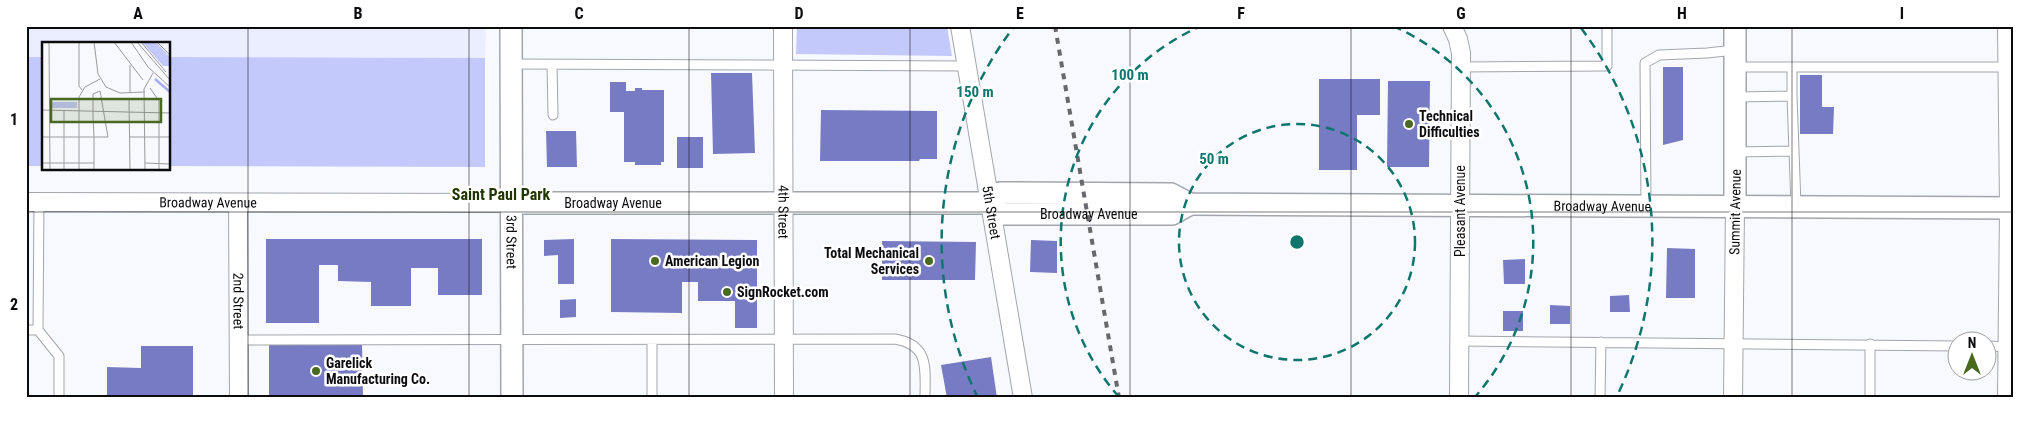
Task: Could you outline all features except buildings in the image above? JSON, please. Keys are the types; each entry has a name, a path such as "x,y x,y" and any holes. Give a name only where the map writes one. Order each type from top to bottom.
{"street":[{"name":"3rd Street","path":"511,26 512,398"},
{"name":"4th Street","path":"783,26 784,398"},
{"name":"5th Street","path":"960,26 1023,398"},
{"name":"Pleasant Avenue","path":"1452,26 1460,46 1461,67 1459,398"},
{"name":"Summit Avenue","path":"1733,398 1735,26"},
{"path":"2007,26 2011,208 2010,347 2007,398"},
{"name":"Broadway Avenue","path":"33,202 990,203 1002,214 1172,214 1190,204 2011,208"},
{"name":"2nd Street","path":"238,203 239,398"}],"lane":[{"path":"1461,67 1607,66 1607,26"},
{"path":"1646,206 1645,63 1659,55 1707,53 1792,67 2008,67"},
{"path":"510,64 967,66"},
{"path":"552,65 553,114"},
{"path":"1792,67 1796,207"},
{"path":"1735,97 1792,96"},
{"path":"1735,152 1794,151"},
{"path":"33,202 38,330 59,356 59,398"},
{"path":"26,330 38,330"},
{"path":"238,340 895,340 909,342 919,349 925,372 925,398"},
{"path":"652,340 652,398"},
{"path":"1459,340 1948,346"},
{"path":"1600,398 1601,342"},
{"path":"1870,344 1870,398"}],"shaded area":[{"path":"26,26 486,26 485,58 170,57 170,42 42,42 42,57 26,57"},
{"path":"797,26 947,26 952,56 796,54"},
{"path":"26,57 42,57 42,166 26,166"},
{"path":"170,57 485,58 485,167 170,166"}],"railway":[{"path":"1055,26 1119,398"}],"place":[{"name":"Technical Difficulties","path":"1409,124"},
{"name":"American Legion","path":"655,261"},
{"name":"Total Mechanical Services","path":"929,261"},
{"name":"SignRocket.com","path":"727,292"},
{"name":"Garelick Manufacturing Co.","path":"316,371"}],"district":[{"name":"Saint Paul Park","path":"501,194"}]}
